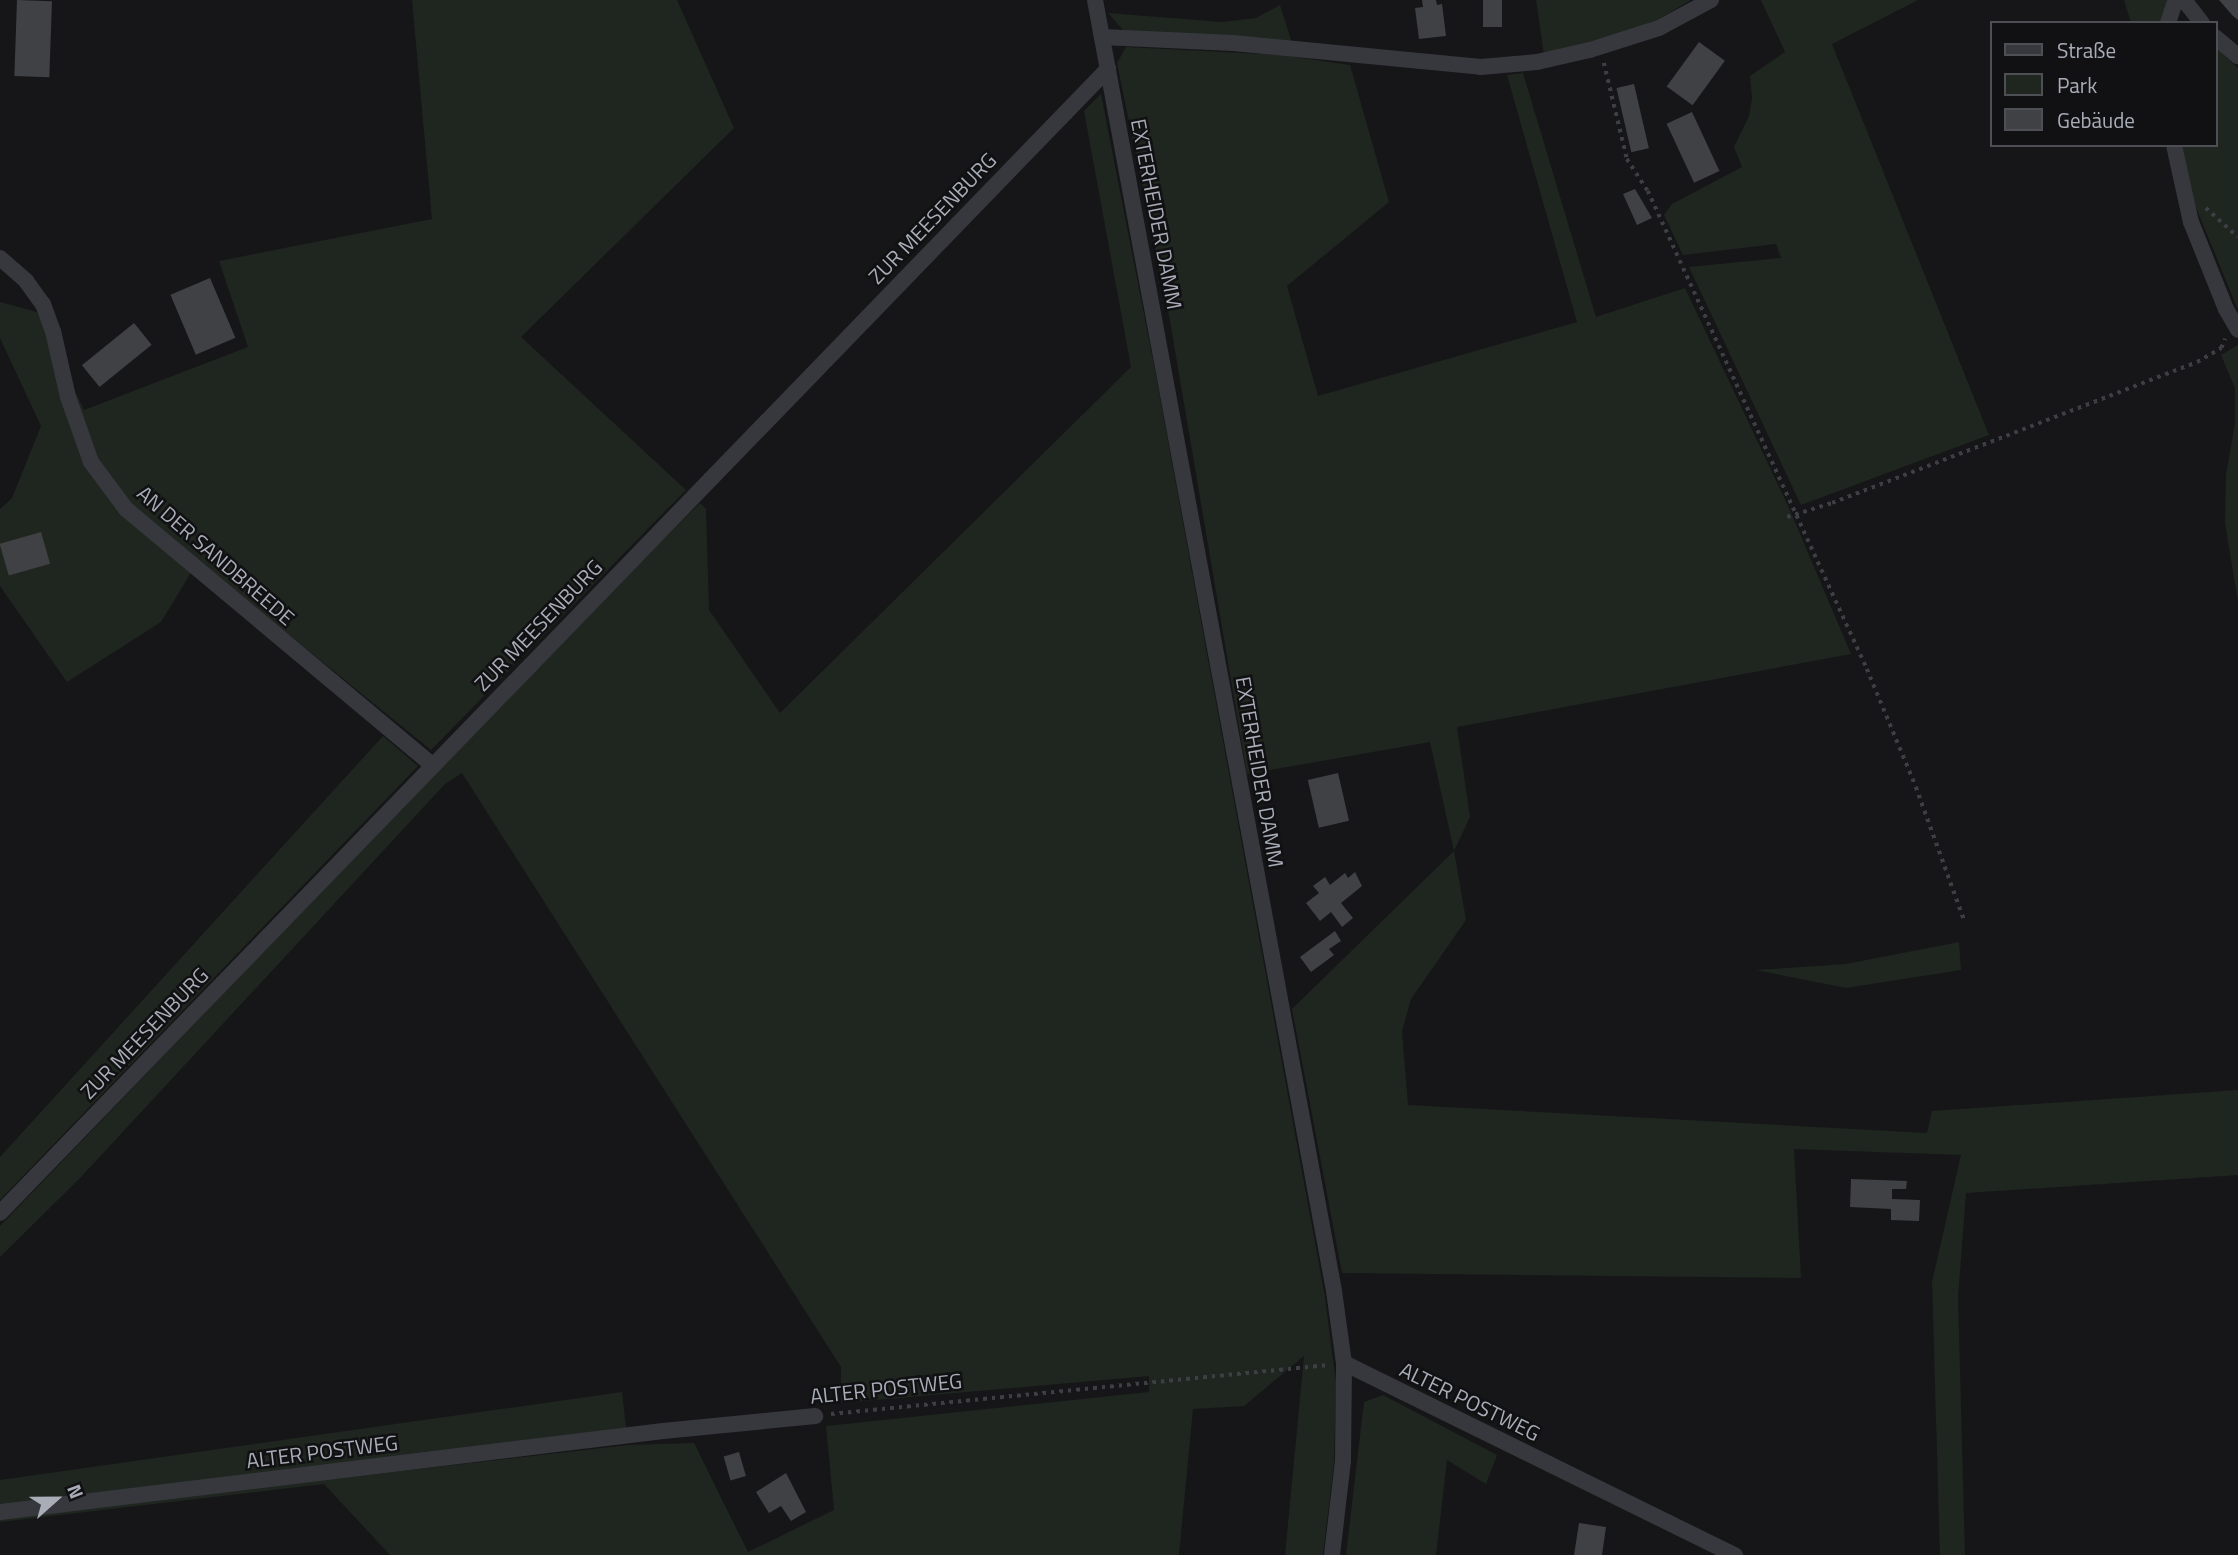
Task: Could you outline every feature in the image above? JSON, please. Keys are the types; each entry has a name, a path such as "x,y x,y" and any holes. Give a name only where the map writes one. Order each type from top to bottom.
{"street":[{"name":"EXTERHEIDER DAMM","path":"1095,0 1322,1228 1344,1363 1343,1461 1332,1555"},
{"path":"1102,37 1233,43 1481,67 1537,62 1601,47 1659,28 1711,0"},
{"path":"2169,21 2174,5 2182,0 2200,21"},
{"path":"2217,39 2238,56"},
{"name":"ZUR MEESENBURG","path":"0,1213 1108,69"},
{"path":"2174,147 2191,222 2235,325"},
{"name":"AN DER SANDBREEDE","path":"0,258 26,281 43,304 53,331 68,397 91,462 127,509 432,765"},
{"name":"ALTER POSTWEG","path":"1344,1363 1735,1555"},
{"name":"ALTER POSTWEG","path":"0,1512 649,1433 815,1416"}],"path":[{"path":"1601,47 1627,159 1648,191 1798,514 1916,787 1965,922"},
{"path":"1787,517 2197,362 2221,348 2235,325"},
{"name":"ALTER POSTWEG","path":"815,1416 1344,1363"}],"green space":[{"path":"412,0 677,0 734,128 521,337 686,490 431,750 198,561 161,622 67,682 0,586 0,509 12,498 41,426 0,338 0,302 37,312 84,410 248,347 219,261 432,219"},
{"path":"1536,0 1691,0 1657,20 1586,46 1544,55"},
{"path":"1761,0 1918,0 1832,44 1989,435 1801,505 1689,267 1781,258 1776,244 1683,255 1664,215 1672,204 1742,167 1734,147 1749,116 1752,98 1750,76 1785,52"},
{"path":"2124,0 2170,0 2163,21 2130,21"},
{"path":"1280,5 1292,43 1123,30 1108,13 1222,22 1256,18"},
{"path":"1126,47 1281,55 1350,65 1389,202 1287,286 1318,396 1577,322 1507,75 1523,73 1596,317 1685,288 1789,508 1851,654 1457,727 1470,817 1454,851 1430,742 1247,774 1170,321 1117,63"},
{"path":"2217,49 2238,68 2238,310 2195,205 2182,147 2217,147"},
{"path":"1101,94 1157,381 1325,1297 1336,1383 1334,1463 1323,1555 1285,1555 1304,1356 1244,1406 1193,1409 1179,1555 390,1555 324,1484 0,1522 0,1517 628,1445 694,1443 748,1552 834,1510 826,1426 1149,1392 1149,1376 841,1403 841,1367 462,773 445,784 81,1177 0,1257 0,1226 604,598 700,503 706,509 709,610 780,713 1131,367 1084,111"},
{"path":"2238,345 2238,602 2225,523 2226,475 2235,423 2235,388 2221,355"},
{"path":"383,736 418,766 0,1200 0,1157"},
{"path":"1454,851 1466,920 1411,999 1402,1031 1408,1105 1927,1133 1932,1111 2238,1090 2238,1175 1966,1193 1958,1297 1965,1555 1940,1555 1932,1282 1961,1155 1794,1149 1801,1278 1342,1273 1292,1009"},
{"path":"1959,942 1961,970 1846,988 1756,970 1846,964"},
{"path":"622,1392 626,1428 0,1505 0,1480"},
{"path":"1383,1395 1497,1455 1486,1484 1447,1460 1436,1555 1346,1555 1364,1402"}],"building":[{"path":"17,0 52,1 49,77 14,76"},
{"path":"1422,0 1436,0 1437,5 1442,4 1446,36 1419,39 1415,8 1423,7"},
{"path":"1483,0 1502,0 1502,27 1483,27"},
{"path":"2219,0 2238,0 2238,20 2233,16"},
{"path":"1699,42 1725,61 1693,105 1667,86"},
{"path":"1634,84 1649,148 1631,152 1616,88"},
{"path":"1692,112 1719,171 1694,183 1667,124"},
{"path":"1635,189 1652,218 1637,225 1623,194"},
{"path":"210,278 235,338 196,355 170,295"},
{"path":"134,323 152,345 100,387 82,365"},
{"path":"41,532 50,564 9,576 0,544"},
{"path":"1338,773 1349,821 1319,828 1308,780"},
{"path":"1355,872 1362,886 1341,903 1353,918 1342,927 1331,912 1320,921 1306,903 1319,893 1313,886 1325,877 1330,885 1345,873 1348,878"},
{"path":"1335,931 1341,941 1329,949 1334,955 1311,972 1300,957"},
{"path":"1851,1179 1907,1181 1906,1189 1892,1189 1892,1199 1920,1200 1919,1221 1891,1220 1891,1209 1850,1207"},
{"path":"739,1452 746,1476 731,1480 724,1456"},
{"path":"786,1473 806,1512 791,1521 781,1506 769,1513 756,1492"},
{"path":"1579,1523 1606,1527 1602,1555 1574,1555"}]}
